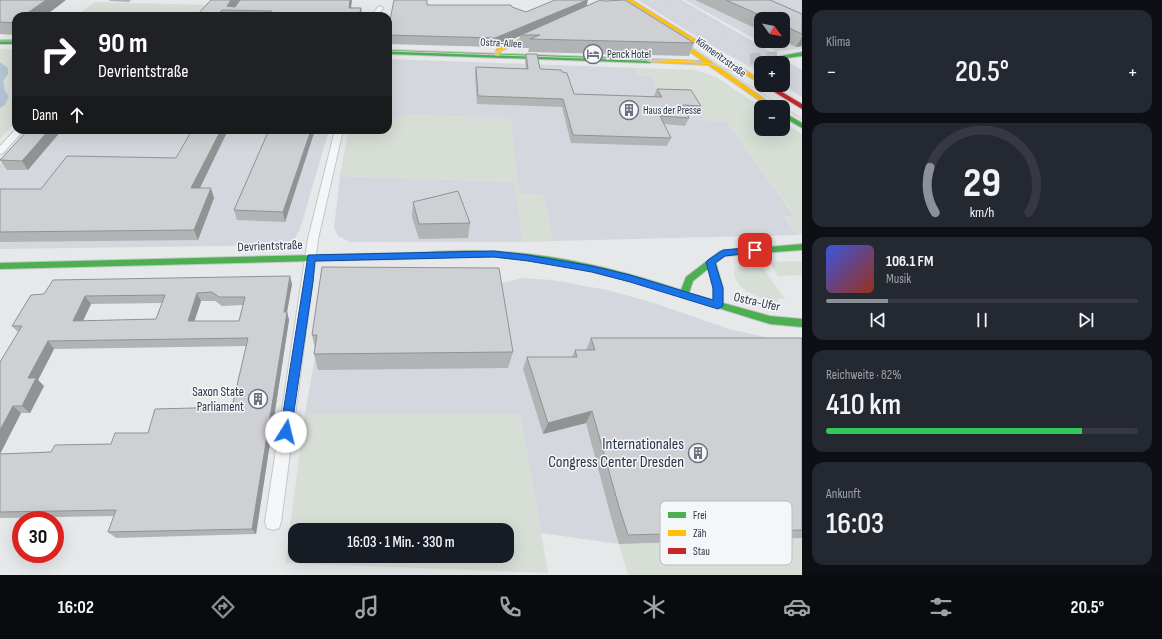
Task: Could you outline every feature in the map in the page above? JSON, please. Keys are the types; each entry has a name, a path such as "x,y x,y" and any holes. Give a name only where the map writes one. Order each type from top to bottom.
{"main road":[{"name":"Könneritzstraße","path":"624,2 734,61 754,77"},
{"name":"Könneritzstraße","path":"624,2 694,51 738,85 762,100"},
{"path":"497,55 499,50 551,28"},
{"path":"0,42 12,42"},
{"name":"Ostra-Allee","path":"392,52 708,63 734,61"},
{"path":"787,56 802,54"},
{"path":"777,92 802,107"},
{"path":"790,118 802,126"},
{"path":"684,295 689,279 716,257 730,252 802,246"},
{"name":"Devrientstraße","path":"0,266 494,254 592,269 656,285 684,295"},
{"path":"711,262 718,288 718,306"},
{"name":"Ostra-Ufer","path":"684,295 770,320 802,324"}],"street":[{"path":"377,12 380,8"},
{"path":"0,151 16,134"},
{"path":"273,522 314,234 338,134"}],"shaded area":[{"path":"638,0 682,0 754,42 754,48 764,48 778,56 754,56 754,69 705,42"},
{"path":"685,0 732,0 754,14 754,39"},
{"path":"765,0 802,0 802,18"},
{"path":"94,2 210,5 204,12 82,12"},
{"path":"790,24 802,29 802,49 776,51 771,48 790,48"},
{"path":"0,49 12,49 12,126 0,139"},
{"path":"392,59 635,68 638,75 650,76 727,122 795,217 785,217 797,235 553,241 543,195 519,194 510,118 409,115 392,118"},
{"path":"790,63 802,70 802,97 790,90"},
{"path":"635,68 696,70 716,77 754,102 754,136 790,136 790,126 802,134 802,234 797,235 785,216 795,216 727,122 704,121 689,95 659,94 650,76 638,75"},
{"path":"409,115 511,118 519,194 543,195 553,241 523,242 514,182 340,176 347,134 392,134 392,118"},
{"path":"28,134 328,134 300,229 295,238 284,245 0,249 0,164"},
{"path":"340,176 515,182 523,242 350,242 338,236 334,228"},
{"path":"802,261 802,275 778,276 769,262"},
{"path":"745,263 760,263 785,299 777,298 779,302 758,297 740,286 736,281 734,274 735,269"},
{"path":"522,278 552,280 607,290 651,302 729,329 787,342 802,538 792,538 792,501 660,501 660,543 619,544 541,533 520,414 305,414 316,351 495,285"},
{"path":"305,414 520,414 548,573 285,563 288,541 288,563 514,563 514,523 290,523"},
{"path":"792,538 802,538 802,575 628,575 619,544 660,543 660,565 792,565"}],"water":[{"path":"0,62 8,68 8,74 3,81 5,91 9,96 5,105 0,108"}],"building":[{"path":"0,0 46,0 29,12 12,12 12,23 0,22"},
{"path":"211,0 231,0 227,6 235,7 240,0 350,0 349,8 361,8 360,12 272,12 222,10 220,12 200,12"},
{"path":"394,0 427,0 427,5 511,5 512,7 526,12 555,0 587,0 495,38 392,35 392,12"},
{"path":"600,0 625,0 694,43 530,39 540,35 521,35"},
{"path":"726,0 770,0 802,14 802,34 790,28 790,12 754,12"},
{"name":"Haus der Presse","path":"526,54 537,54 540,69 561,70 562,72 567,73 574,94 662,97 657,89 691,90 701,106 683,105 689,118 660,116 671,138 573,135 563,99 478,96 476,67 528,69"},
{"path":"24,134 46,134 22,161 0,160"},
{"path":"190,134 219,134 191,188 211,188 194,230 0,232 0,189 41,189 67,156 176,158"},
{"path":"267,134 310,134 283,212 234,210"},
{"path":"458,191 470,223 419,224 413,202"},
{"path":"322,267 499,268 513,352 314,354 317,335 312,335"},
{"name":"Saxon State Parliament","path":"290,276 284,312 287,312 252,529 108,532 116,510 0,512 0,454 51,452 55,445 111,444 115,433 148,433 155,409 232,407 248,338 48,341 28,378 36,378 22,406 13,406 0,430 0,362 22,326 12,326 31,295 44,294 53,280","holes":["212,292 219,297 245,297 239,321 188,321 197,293","165,295 156,319 73,321 85,296"]},
{"name":"Internationales Congress Center Dresden","path":"591,338 802,338 802,530 792,530 792,501 660,501 660,534 628,535 592,411 548,423 527,357 577,357 575,350 595,350"}],"tunnel":[{"path":"750,59 754,59"}],"tram line":[{"path":"495,53 528,39"},
{"path":"0,41 12,41"},
{"path":"684,41 723,68"},
{"path":"392,51 694,62 711,64 723,68"},
{"path":"723,68 735,72"},
{"path":"723,68 802,119"}],"railway":[{"path":"642,0 754,66"},
{"path":"661,0 756,56"},
{"path":"677,0 802,73"},
{"path":"790,80 802,87"},
{"path":"790,87 797,91"},
{"path":"796,90 802,94"}],"traffic: fast":[{"path":"0,42 12,42"},
{"path":"392,52 650,61"},
{"path":"787,56 802,54"},
{"path":"790,118 802,126"},
{"path":"802,247 723,253 689,279 684,295 770,320 802,323"},
{"path":"407,256 484,253 543,259 591,268 638,280 684,295"},
{"path":"0,266 314,258"},
{"path":"711,262 718,288 718,305"}],"traffic: slow":[{"path":"629,0 754,78"},
{"path":"497,55 499,50 541,32"},
{"path":"669,35 763,100"},
{"path":"650,61 708,63"}],"traffic: jam":[{"path":"777,92 802,107"},
{"path":"314,258 407,256"}],"place":[{"name":"Penck Hotel","path":"593,54"},
{"name":"Haus der Presse","path":"629,110"},
{"name":"Saxon State Parliament","path":"258,399"},
{"name":"Internationales Congress Center Dresden","path":"698,453"}],"route":[{"path":"286,432 311,258 494,254 528,258 592,269 630,278 718,306 718,288 711,262 723,253 755,250"}]}
